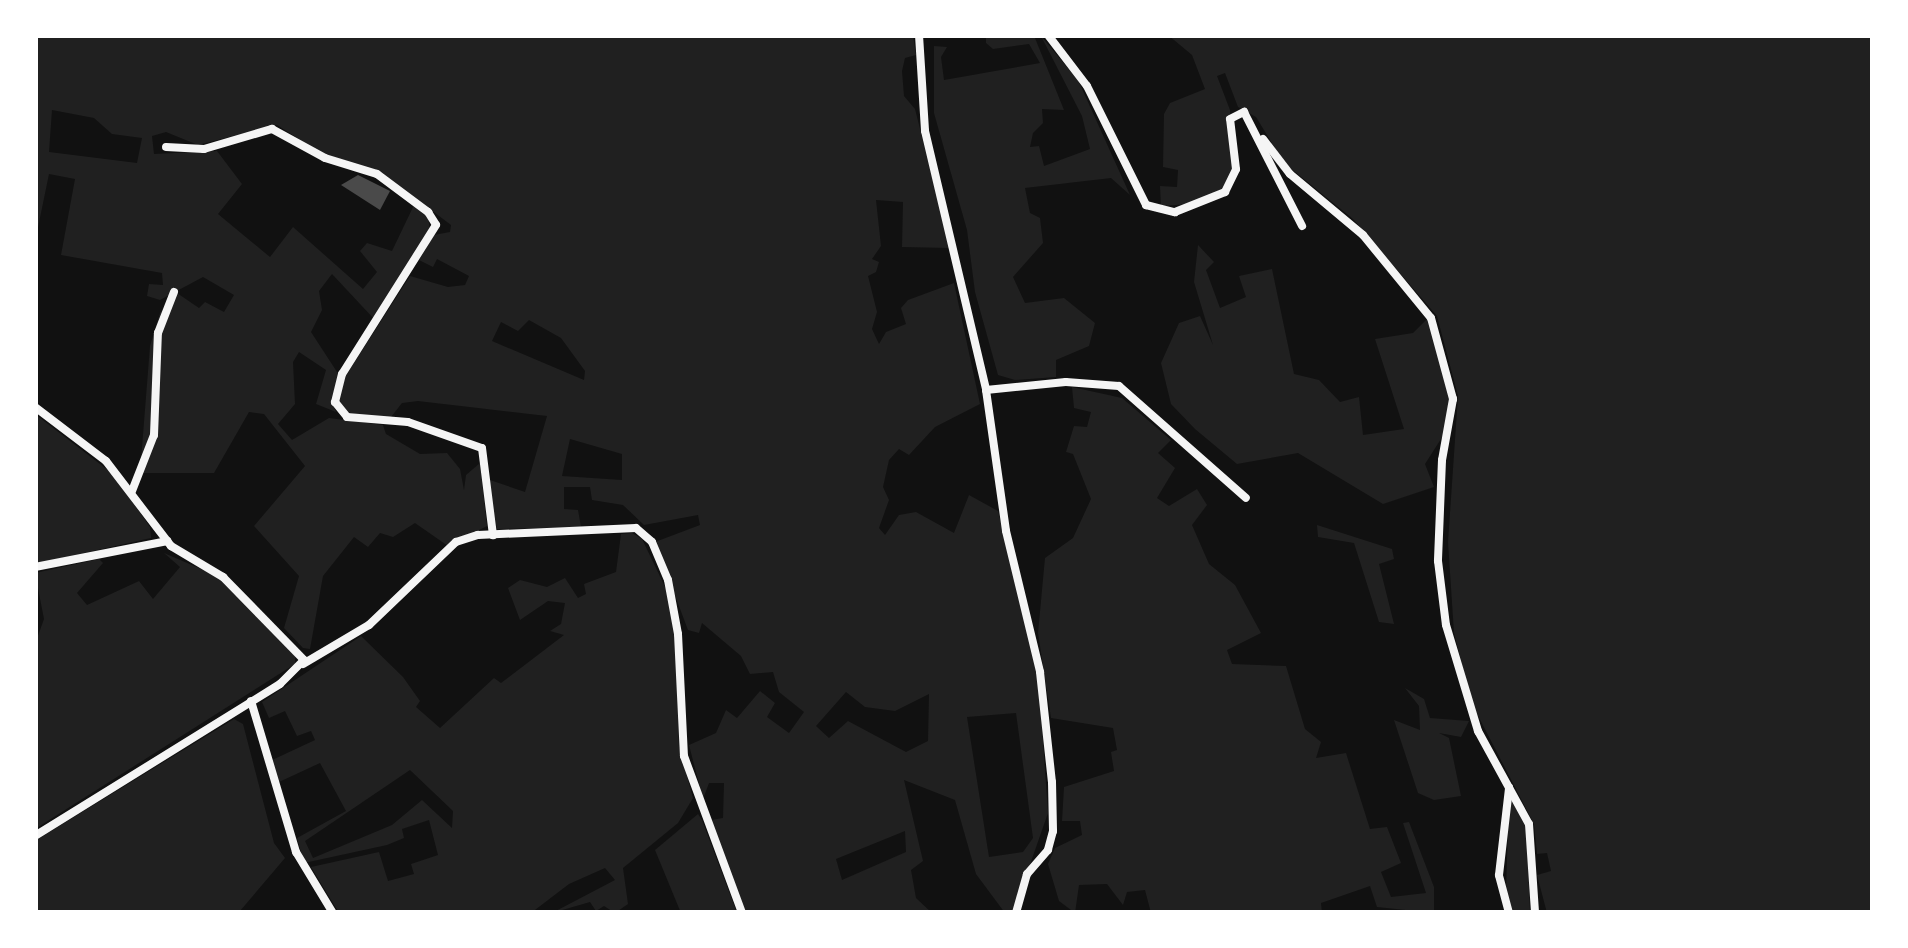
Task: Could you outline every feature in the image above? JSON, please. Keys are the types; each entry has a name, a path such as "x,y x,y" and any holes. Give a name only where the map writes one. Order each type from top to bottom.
{"street":[{"path":"919,35 924,131 986,390 1006,530 1040,672 1054,807 1048,850 1027,874 1016,913"},
{"path":"1048,35 1087,86 1146,205 1175,212 1225,192 1235,180 1230,120 1236,113 1252,120 1290,174 1371,244 1431,318 1452,399 1442,460 1438,562 1446,626 1478,732 1533,838 1535,913"},
{"path":"166,147 204,149 272,129 325,158 376,174 428,212 436,225 342,374 335,402 346,418 408,422 482,448 493,535"},
{"path":"1263,138 1302,226"},
{"path":"132,491 154,435 158,333 174,292"},
{"path":"986,390 1066,382 1119,386 1246,498"},
{"path":"35,408 106,461 167,541 223,577 300,652 304,664"},
{"path":"35,836 369,624 456,542 493,535 623,526 652,542 668,580 678,634 684,756 742,913"},
{"path":"35,567 167,541"},
{"path":"252,701 296,852 333,913"},
{"path":"1508,913 1499,875 1509,788"}],"shaded area":[{"path":"35,35 913,35 916,55 905,58 904,96 915,109 950,248 902,247 903,202 876,200 881,246 872,259 879,262 876,272 868,276 877,312 872,329 879,344 886,332 906,324 901,308 908,300 954,283 980,404 935,427 909,455 899,449 889,460 883,487 889,500 879,528 885,535 899,515 916,512 954,533 969,495 998,511 1038,668 1048,813 1013,913 1005,913 976,874 955,800 904,780 923,861 911,870 916,898 932,913 746,913 711,820 723,818 724,783 709,783 703,799 689,745 716,733 726,710 737,718 760,691 775,703 767,717 789,733 804,712 779,692 773,672 750,674 741,656 702,623 699,633 688,630 655,542 700,525 698,515 644,525 623,505 592,500 590,487 564,487 564,509 578,510 581,527 497,529 487,479 525,492 547,416 418,401 402,403 391,417 369,418 344,411 338,402 345,377 410,276 448,287 465,285 469,276 437,259 433,267 419,260 434,235 450,232 451,225 378,170 321,153 277,125 198,145 166,132 152,136 154,154 217,151 242,184 218,214 270,257 293,227 363,289 377,272 360,251 367,243 392,251 414,205 428,218 430,229 375,320 332,274 319,291 322,310 311,332 339,375 331,400 336,412 316,404 326,370 299,352 293,362 295,404 278,424 292,440 329,418 383,425 386,434 420,454 447,453 460,469 464,490 466,475 480,463 487,526 448,546 415,523 393,537 380,533 368,547 354,537 323,576 310,649 303,648 284,628 299,576 254,526 305,466 264,414 249,412 214,473 140,473 150,346 160,313 177,293 199,308 205,302 224,312 234,295 203,277 160,300 147,296 149,284 163,285 162,273 61,255 75,179 49,174 35,242","holes":["52,110 94,118 112,134 142,138 137,163 49,152","529,320 561,338 585,371 584,380 492,341 501,322 518,331","570,439 622,454 622,480 562,476","846,692 865,707 895,711 929,694 928,741 906,752 848,721 829,738 816,726","1016,713 1033,838 1023,852 989,857 967,717","905,831 906,852 842,880 836,859"]},
{"path":"1168,35 1873,35 1873,913 1547,913 1537,875 1551,871 1547,853 1537,854 1534,824 1472,704 1454,633 1448,542 1458,396 1437,316 1353,219 1284,163 1256,117 1238,107 1225,73 1217,76 1230,110 1233,171 1223,191 1191,204 1161,206 1160,186 1177,187 1178,170 1163,167 1164,114 1170,103 1205,89 1192,55"},
{"path":"1041,36 1078,80 1130,195 1111,178 1025,188 1030,213 1040,218 1043,243 1013,277 1025,303 1064,298 1095,323 1089,346 1056,360 1056,377 1015,380 998,375 975,292 967,230 934,113 934,46 947,47 941,57 944,80 1040,63 1029,44 993,49 986,43 986,37 1035,38 1064,110 1042,109 1043,123 1033,133 1030,147 1039,146 1044,166 1090,149 1082,116"},
{"path":"1198,245 1214,262 1206,270 1220,308 1246,297 1239,276 1272,269 1294,374 1319,380 1340,402 1359,397 1363,435 1404,429 1375,339 1413,333 1428,318 1449,398 1446,431 1425,464 1434,487 1383,504 1298,453 1237,464 1195,429 1171,404 1161,363 1179,323 1200,316 1213,345 1194,282"},
{"path":"1072,387 1122,398 1171,440 1158,453 1175,468 1157,498 1169,506 1197,489 1207,505 1192,525 1209,564 1235,585 1261,633 1227,650 1232,664 1286,666 1305,729 1321,742 1316,758 1346,753 1370,829 1387,827 1401,863 1381,872 1391,897 1426,893 1403,823 1409,822 1434,887 1434,913 1377,907 1370,886 1321,903 1322,913 1151,913 1145,890 1127,892 1123,905 1107,884 1079,885 1075,913 1059,901 1048,864 1055,848 1082,835 1080,821 1062,821 1064,787 1114,771 1111,752 1117,750 1113,728 1051,718 1038,633 1045,558 1073,538 1091,499 1073,454 1066,452 1074,426 1087,427 1091,412 1074,408"},
{"path":"35,414 113,474 150,527 151,538 35,564"},
{"path":"1317,525 1392,549 1394,559 1379,564 1394,624 1379,622 1354,543 1318,537"},
{"path":"632,533 642,539 667,591 675,632 679,747 693,798 678,823 623,868 628,904 615,913 604,906 596,911 590,902 552,913 615,880 605,868 569,884 531,913 339,913 311,867 379,852 388,881 414,874 411,864 438,855 429,820 402,829 404,838 387,845 304,863 297,838 346,811 320,763 279,782 270,761 315,740 311,731 297,736 285,711 269,718 262,702 361,636 403,677 420,701 416,707 440,728 494,678 501,683 564,635 550,631 561,624 565,603 548,601 520,620 508,588 520,580 547,587 565,578 578,598 586,594 584,584 616,572 621,534","holes":["410,770 453,811 452,828 422,800 392,825 313,858 305,841"]},
{"path":"164,553 215,575 295,652 295,664 35,829 35,644 44,619 35,573 99,559 103,563 77,593 87,605 139,581 153,599 180,567"},
{"path":"1405,688 1424,699 1430,718 1469,721 1461,737 1439,733 1449,738 1461,796 1434,800 1418,793 1394,720 1420,730 1419,706"},
{"path":"234,719 243,724 274,843 285,858 240,911 35,913 35,841"},
{"path":"1509,797 1526,821 1530,913 1512,913 1506,891"},
{"path":"698,814 737,913 681,913 655,850"}],"building":[{"path":"358,175 390,191 380,210 341,185"}]}
